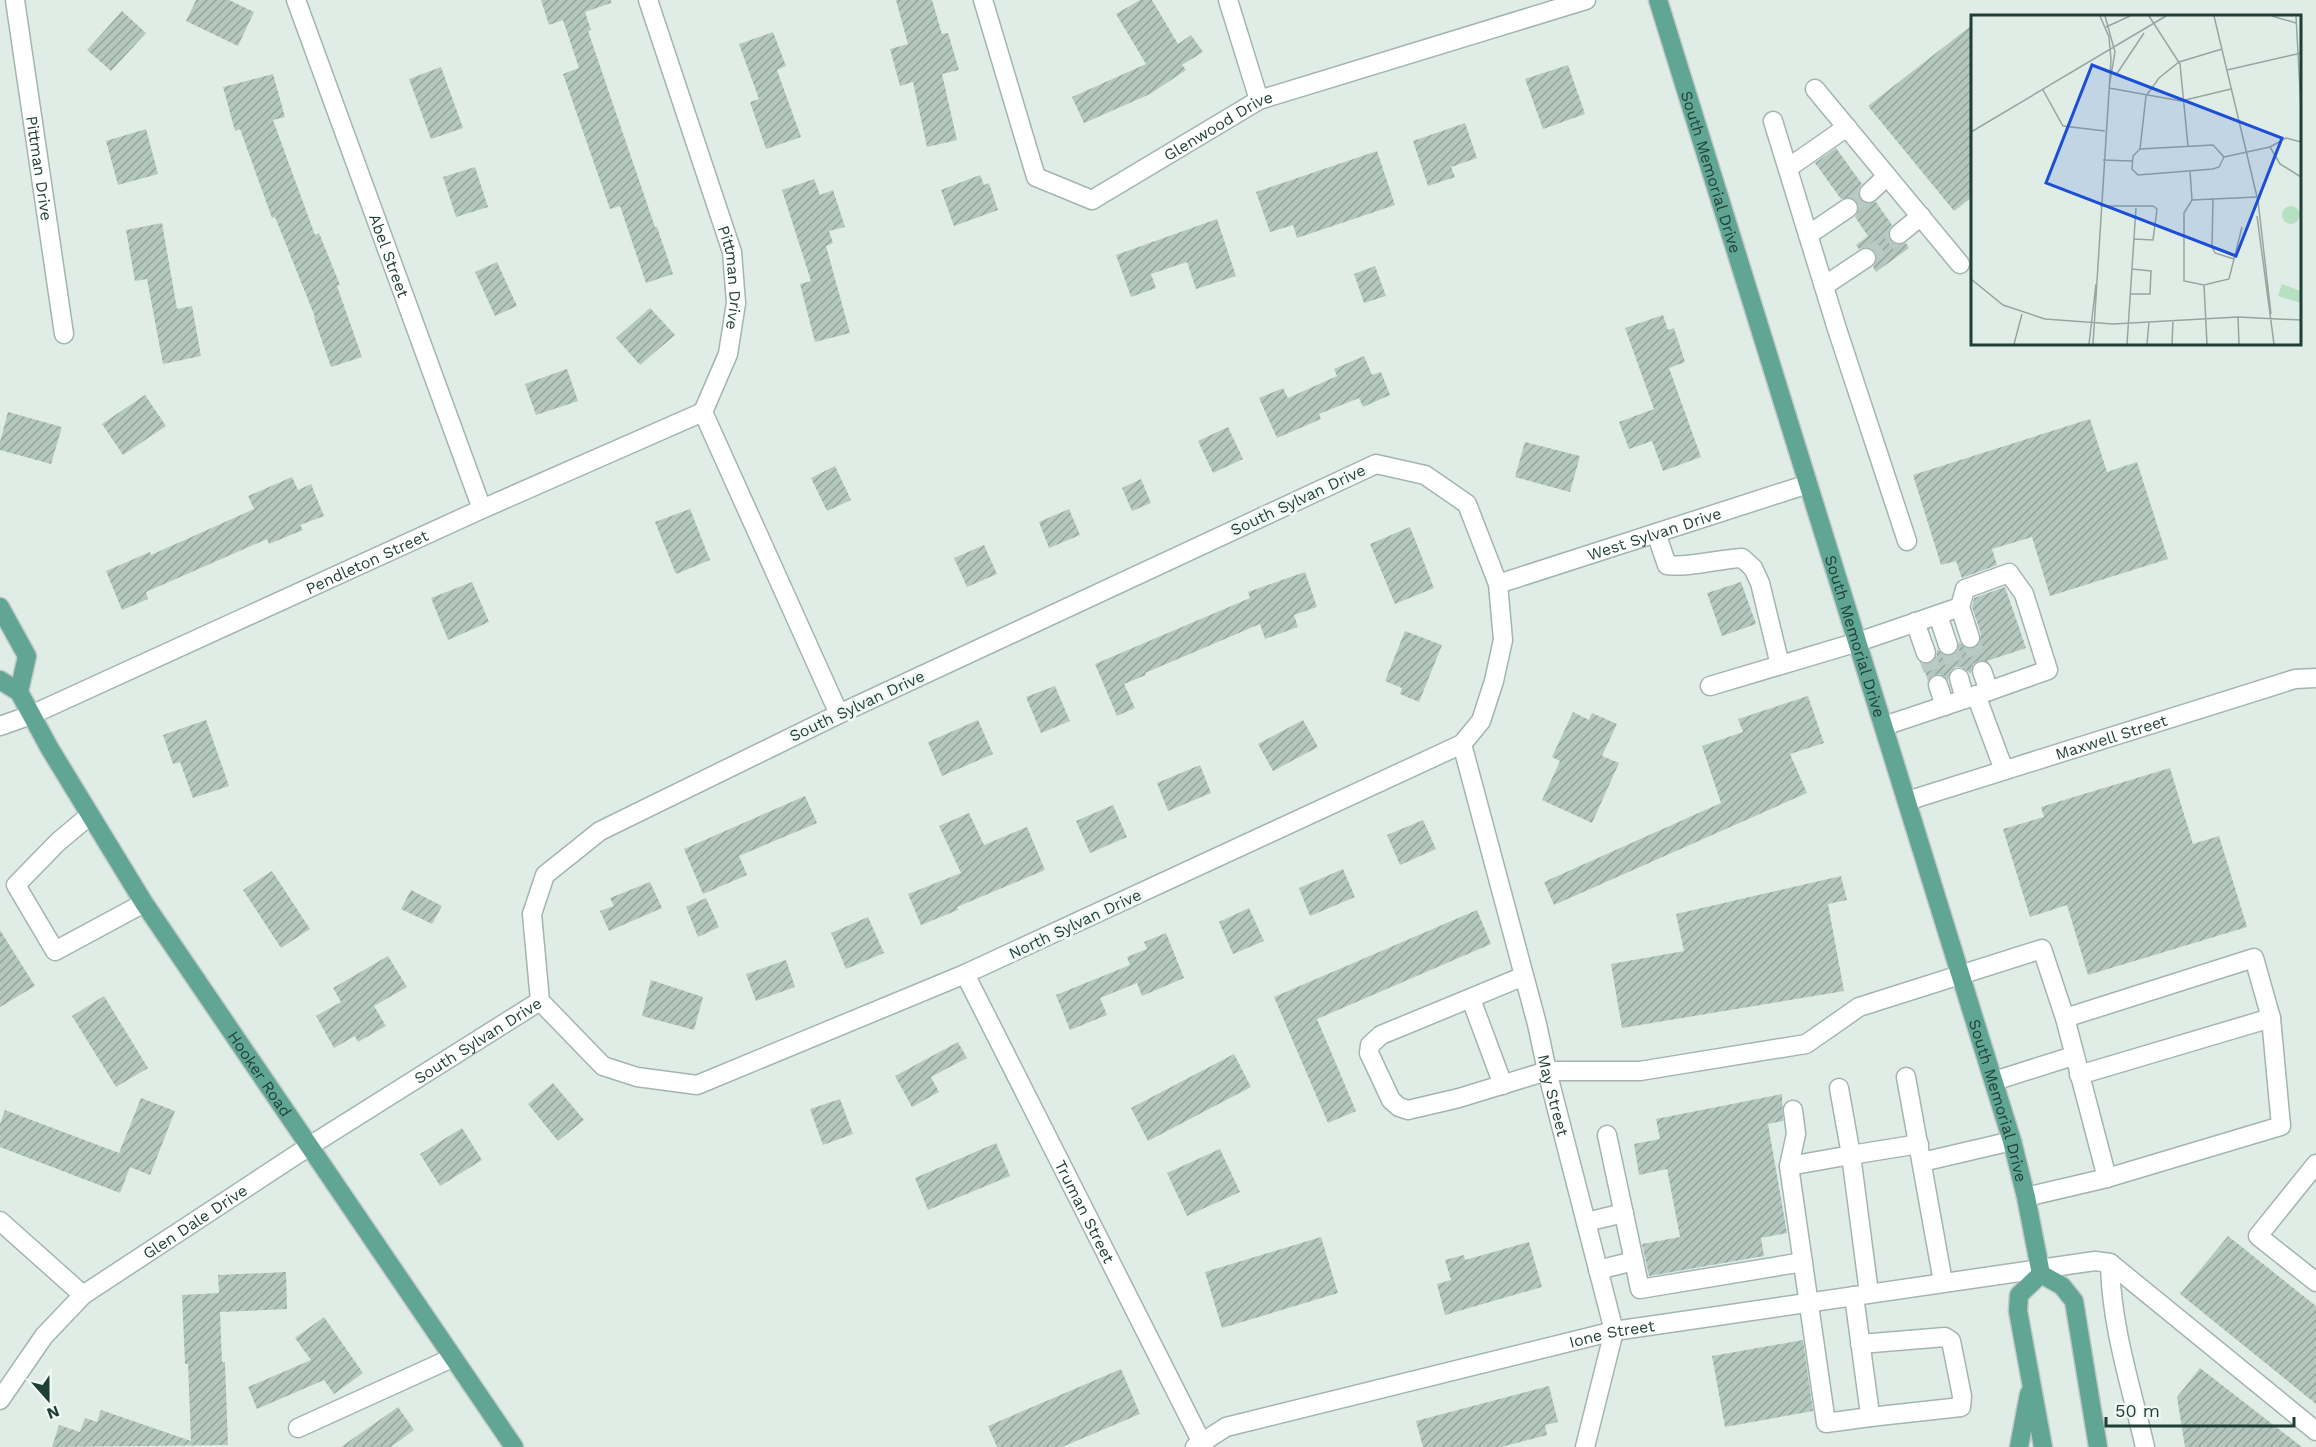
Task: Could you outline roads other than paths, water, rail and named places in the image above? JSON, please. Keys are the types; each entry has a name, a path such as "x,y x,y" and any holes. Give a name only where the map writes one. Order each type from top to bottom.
{"main road":[{"name":"South Memorial Drive","path":"1658,0 1994,1081 2026,1197 2040,1271"},
{"path":"0,607 27,656 19,692"},
{"name":"Hooker Road","path":"0,680 19,692 90,816 144,903 308,1148 514,1447"},
{"path":"2043,1447 2018,1311 2019,1295 2040,1271 2062,1286 2074,1301 2098,1447"},
{"path":"2019,1447 2031,1384"}],"street":[{"name":"Pittman Drive","path":"15,0 64,334"},
{"name":"Abel Street","path":"296,0 482,509"},
{"name":"Pittman Drive","path":"648,0 732,252 736,303 728,354 703,412"},
{"name":"Glenwood Drive","path":"983,0 1036,177 1092,200 1259,100 1586,0"},
{"path":"1228,0 1259,100"},
{"path":"1815,89 1960,264"},
{"path":"1773,121 1907,541"},
{"path":"1788,168 1847,127"},
{"path":"1869,193 1887,176"},
{"path":"1808,235 1848,208"},
{"path":"1899,234 1921,216"},
{"path":"1824,286 1866,258"},
{"name":"Pendleton Street","path":"0,726 32,715 482,509 703,412"},
{"path":"703,412 839,714"},
{"name":"South Sylvan Drive","path":"308,1148 540,1001 532,915 545,875 600,831 839,714 1376,464 1425,476 1467,504 1498,584"},
{"name":"West Sylvan Drive","path":"1498,584 1808,484"},
{"path":"1656,533 1667,565 1679,567 1718,559 1742,558 1753,568 1760,584 1780,665"},
{"path":"1884,726 2048,670 2024,594 2009,573 1965,589 1960,607 1970,638"},
{"name":"North Sylvan Drive","path":"540,1001 603,1066 637,1077 697,1085 965,974 1462,744 1481,721 1503,640 1498,584"},
{"path":"1710,686 1858,642 1960,607"},
{"path":"1938,615 1948,645"},
{"path":"1915,622 1926,653"},
{"path":"1977,695 1982,671"},
{"path":"1959,678 1977,695 2004,770"},
{"name":"Maxwell Street","path":"1907,801 2295,679 2316,678"},
{"path":"1938,685 1945,706"},
{"name":"May Street","path":"1462,744 1524,976 1614,1331 1585,1447"},
{"path":"90,816 58,842 16,885 55,951 144,903"},
{"path":"1524,976 1381,1035 1370,1045 1369,1053 1391,1100 1399,1107 1408,1110 1459,1098 1547,1071 1640,1071 1806,1044 1859,1007 2042,949 2065,1018 2073,1056 2107,1178"},
{"path":"2026,1197 2107,1178 2281,1126 2271,1018 2254,958 2065,1018"},
{"name":"Truman Street","path":"965,974 1200,1446"},
{"path":"1471,999 1503,1085"},
{"path":"2079,1075 2271,1018"},
{"path":"1994,1081 2073,1056"},
{"path":"1906,1077 1943,1282"},
{"path":"1839,1089 1851,1155 1861,1294 1860,1344 1870,1417"},
{"path":"1793,1110 1796,1134 1789,1166 1826,1422 1960,1407 1962,1396 1951,1341 1945,1337 1860,1344"},
{"path":"1607,1135 1640,1288 1803,1262"},
{"path":"1789,1166 1851,1155 1920,1153 2012,1141"},
{"name":"Glen Dale Drive","path":"0,1400 44,1336 83,1295 308,1148"},
{"path":"2316,1164 2258,1236 2316,1282"},
{"path":"1586,1222 1624,1213"},
{"path":"0,1221 83,1295"},
{"path":"1598,1270 1634,1261"},
{"name":"Ione Street","path":"1200,1446 1226,1427 1614,1331 1943,1282 2040,1271 2095,1261 2110,1263"},
{"path":"2110,1263 2316,1431"},
{"path":"2110,1263 2110,1281 2119,1344 2145,1447"},
{"path":"298,1428 452,1358"}],"tunnel":[{"path":"1848,208 1869,193"},
{"path":"1866,258 1899,234"},
{"path":"1970,638 1982,671"},
{"path":"1948,645 1959,678"},
{"path":"1926,653 1938,685"}]}
